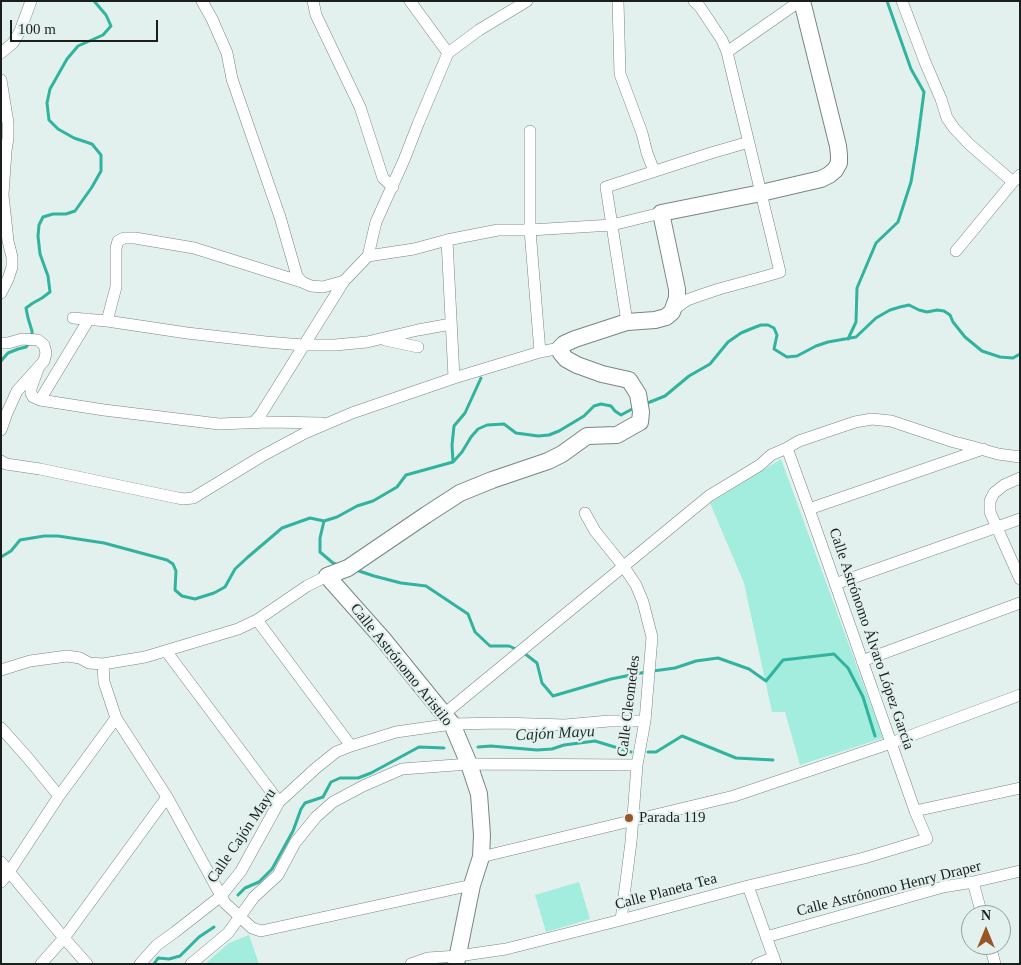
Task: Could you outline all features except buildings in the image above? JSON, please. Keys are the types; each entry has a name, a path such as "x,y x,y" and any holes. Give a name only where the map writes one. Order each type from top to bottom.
{"street":[{"path":"1,53 13,43 20,31 31,1"},
{"path":"202,1 227,53 232,80 280,217 297,276 302,282"},
{"path":"313,1 316,14 360,107 383,178 393,187"},
{"path":"410,1 448,53"},
{"path":"254,422 344,281 368,256 376,222 393,187 448,53 479,30 527,1"},
{"path":"618,1 620,74 654,171"},
{"path":"1,461 6,464 40,469 183,499 192,498 262,456 329,422 454,378 540,352 560,348 575,338 628,322 655,320 666,317 687,300 780,272 727,52 717,32 694,1"},
{"path":"368,256 414,249 498,230 530,230 612,224 821,179 835,170 839,162 838,146 801,1 727,52"},
{"path":"902,1 941,99 946,118 969,144 1016,179 956,251"},
{"path":"1,80 8,123 8,138 4,151 3,195 8,241 7,256 12,267 1,292"},
{"path":"530,131 530,230 540,352"},
{"path":"628,322 606,187 749,142"},
{"path":"661,213 678,289 672,312"},
{"path":"107,321 116,287 116,248 118,241 124,238 135,238 194,248 311,286 323,287 344,281"},
{"path":"447,240 454,378"},
{"path":"73,318 187,333 303,345 335,345 381,339 451,324"},
{"path":"40,400 89,319"},
{"path":"1,343 22,339 38,340 44,344 46,353 44,361 38,369 17,391 1,430"},
{"path":"381,339 418,347"},
{"path":"1,670 30,661 67,656 80,658 90,663 103,664 145,657 230,631 257,620 307,586 348,568 460,493 548,461 562,454 587,436 617,435 640,422 641,412 638,394 629,380 602,374 577,365 566,359 561,353 560,348"},
{"path":"38,369 31,388 31,394 40,400 219,424 329,422"},
{"path":"268,402 268,411 282,422"},
{"path":"448,719 624,566 709,496 760,465 771,455 799,441 855,422 872,419 891,421 954,442 998,454 1020,457"},
{"name":"Calle Astrónomo Álvaro López García","path":"787,448 891,743 928,839"},
{"path":"809,509 983,449"},
{"path":"1020,478 1004,485 994,493 990,501 990,512 1020,579"},
{"name":"Calle Cleomedes","path":"585,513 595,531 624,566 636,585 643,602 652,637 646,720 637,765 631,842 621,920"},
{"path":"835,584 1020,519"},
{"name":"Calle Astrónomo Aristilo","path":"327,576 383,639 448,719 469,764 479,794 482,835 481,857 472,885 457,960"},
{"path":"862,662 1020,603"},
{"path":"257,620 351,746"},
{"path":"166,651 279,802"},
{"path":"103,664 104,682 116,718 167,797 225,904 252,928 261,931 472,885"},
{"path":"481,857 734,796 891,743 1020,695"},
{"path":"1,882 59,796 116,718"},
{"name":"Calle Cajón Mayu","path":"140,964 157,945 221,896 241,871 279,802 336,752 396,732 448,719 565,725 646,720"},
{"path":"1,728 59,796"},
{"path":"191,964 228,933 254,897 278,875 295,843 316,817 333,802 363,786 402,770 469,764 637,765"},
{"path":"916,811 1020,788"},
{"path":"41,964 64,938 167,797"},
{"name":"Calle Planeta Tea","path":"411,964 428,958 457,960 506,949 864,858 928,839"},
{"path":"1,862 87,964"},
{"name":"Calle Astrónomo Henry Draper","path":"766,937 943,887 1020,871"},
{"path":"973,882 979,905"},
{"path":"748,886 775,961 757,964"}],"green space":[{"path":"781,459 883,738 800,765 785,712 772,712 744,583 710,503"},
{"path":"579,882 590,919 546,932 535,895"},
{"path":"249,935 259,964 205,964 229,943"}],"waterway":[{"path":"1,361 8,353 26,347 32,339 32,331 26,308 50,292 48,276 40,254 38,236 39,225 43,217 75,211 101,171 101,155 92,144 74,138 58,129 49,120 47,103 50,89 67,59 78,46 103,35 111,26 106,15 94,1"},
{"path":"848,339 856,322 857,288 876,243 898,222 911,182 924,92 911,69 887,1"},
{"path":"645,404 665,396 689,376 710,364 728,342 741,333 753,328 761,325 768,325 774,328 777,335 774,349 787,357 797,356 828,342 856,337 876,318 890,310 909,305 927,312 944,311 950,315 965,337 982,351 1000,357 1013,358 1020,354"},
{"path":"453,462 454,426 465,413 481,378"},
{"path":"1,557 11,551 20,540 44,536 58,536 104,543 167,560 173,564 176,571 175,590 182,596 195,599 225,587 235,569 282,528 310,518 324,521 337,517 357,506 373,501 397,487 406,475 453,462 478,429 487,425 504,424 516,433 538,436 549,435 584,416 594,406 601,404 611,406 621,415 634,408"},
{"path":"324,521 320,538 320,552 338,565"},
{"path":"356,570 401,583 426,586 468,614 475,632 490,646 509,646 518,650"},
{"path":"524,653 537,663 542,683 553,696 611,679 646,672"},
{"path":"653,671 718,658 749,669 766,681 783,660 834,654 848,668 863,697 875,736"},
{"name":"Cajón Mayu","path":"648,752 656,752 682,736 736,758 773,760"},
{"name":"Cajón Mayu","path":"478,747 491,746 537,750 595,741 631,752"},
{"name":"Cajón Mayu","path":"238,895 245,888 259,882 272,869 293,831 305,803 323,797 331,782 340,778 358,778 371,773 419,747 444,748"},
{"name":"Cajón Mayu","path":"154,964 158,958 169,959 180,956 199,937 214,927"}],"place":[{"name":"Parada 119","path":"629,818"}]}
